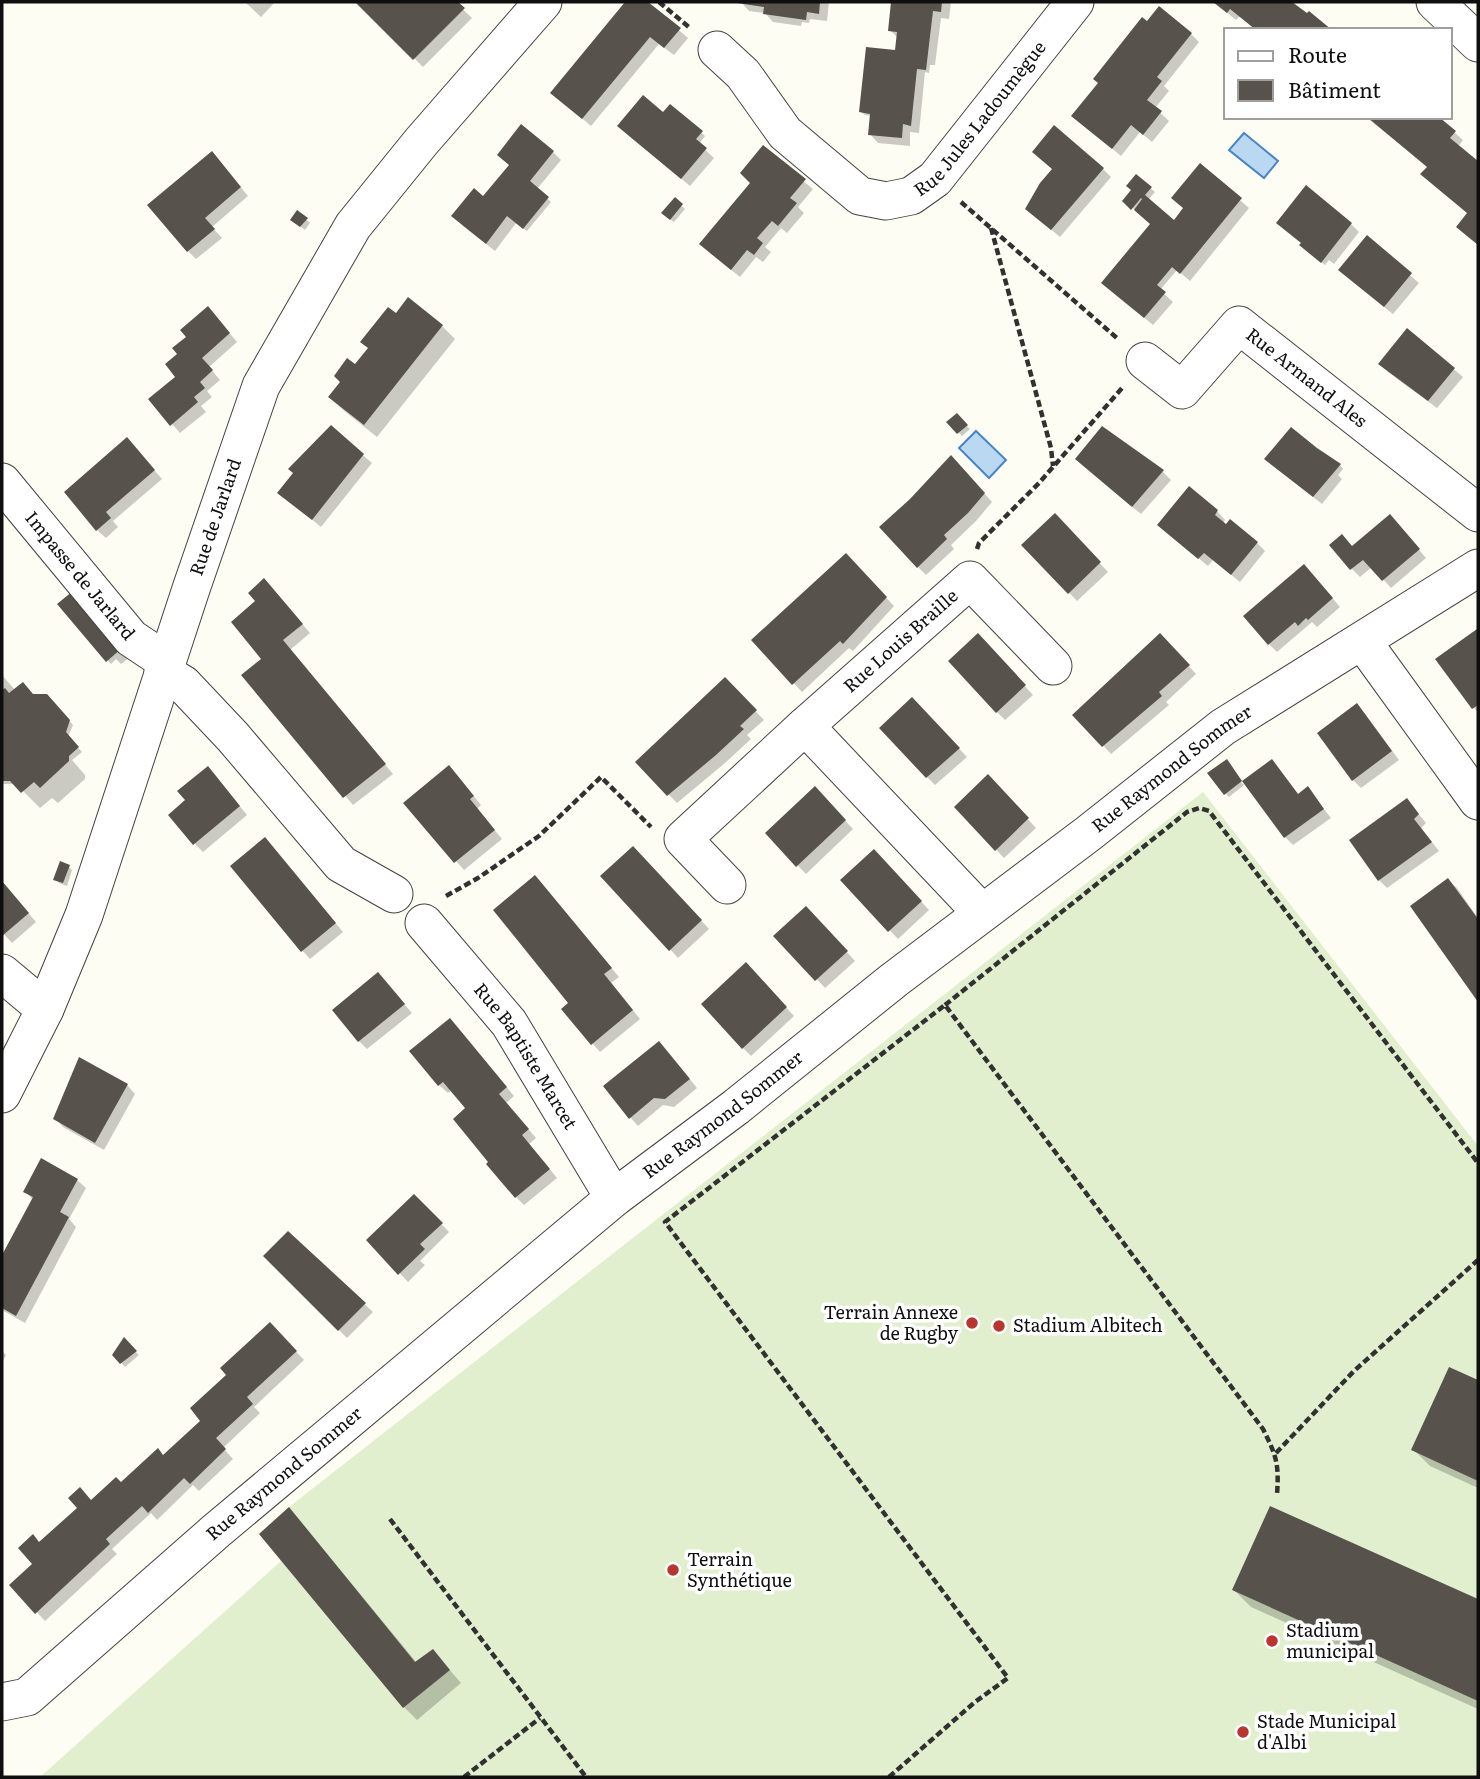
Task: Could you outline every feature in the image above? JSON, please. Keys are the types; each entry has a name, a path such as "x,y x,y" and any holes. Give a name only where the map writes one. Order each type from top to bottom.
{"street":[{"name":"Rue de Jarlard","path":"2,1094 45,1009 84,915 261,386 353,226 421,142 543,2"},
{"name":"Rue Jules Ladoumègue","path":"717,50 743,74 785,133 860,196 886,201 911,196 935,179 1075,2"},
{"path":"1435,2 1478,43"},
{"name":"Rue Armand Ales","path":"1144,362 1182,390 1239,325 1478,513"},
{"name":"Impasse de Jarlard","path":"2,482 131,638 165,667"},
{"name":"Rue Raymond Sommer","path":"2,1702 27,1697 216,1531 614,1198 736,1107 894,980 1089,833 1223,727 1478,568"},
{"name":"Rue Louis Braille","path":"683,839 805,726 970,580 1053,666"},
{"path":"1363,642 1478,801"},
{"path":"165,667 233,737 341,864 394,894"},
{"path":"805,726 982,913"},
{"path":"683,839 727,886"},
{"name":"Rue Baptiste Marcet","path":"430,912 509,1023 614,1198"},
{"path":"2,974 45,1009"}],"path":[{"path":"935,179 1144,362 1039,483 978,543 970,580"},
{"path":"990,227 1051,449 1053,467"},
{"path":"430,912 539,836 601,777 658,834 683,839"},
{"path":"888,1777 975,1702 1008,1678 665,1222 945,1005 1187,812 1199,808 1209,811 1478,1163"},
{"path":"945,1005 1263,1429 1276,1453 1278,1495"},
{"path":"1276,1453 1354,1371 1478,1260"},
{"path":"390,1519 586,1777"},
{"path":"464,1777 540,1718"}],"green space":[{"name":"Stadium Albitech","path":"1203,792 1478,1146 1478,1777 40,1777 281,1561 259,1534 289,1507"}],"water":[{"path":"1244,133 1278,161 1264,178 1229,150"},
{"path":"976,431 1006,460 989,478 959,448"}],"building":[{"path":"355,2 458,2 465,8 413,60"},
{"path":"625,2 648,2 681,28 664,48 650,37 582,119 550,93"},
{"path":"737,2 820,2 819,14 807,12 806,20 763,14 764,7"},
{"path":"891,2 942,2 941,12 933,11 926,70 917,69 911,126 903,124 902,138 868,135 870,114 859,112 866,47 895,50 897,32 888,31"},
{"path":"1213,2 1292,2 1307,13 1309,11 1330,28 1254,28 1230,9 1227,13"},
{"path":"1159,6 1192,33 1157,77 1162,81 1147,100 1162,111 1143,135 1131,125 1112,149 1071,116 1098,83 1093,79 1142,17 1147,21"},
{"path":"643,95 663,112 670,104 703,131 696,139 707,148 681,179 617,126"},
{"path":"1369,119 1441,119 1456,131 1450,138 1478,161 1478,245 1456,227 1467,213 1420,174 1427,167"},
{"path":"521,124 554,151 530,181 549,197 523,229 507,216 486,244 451,216 474,188 483,196 509,165 497,155"},
{"path":"1054,125 1104,168 1051,230 1025,209 1040,183 1052,169 1032,152"},
{"path":"763,145 806,179 790,198 797,203 778,226 772,221 757,238 763,243 754,255 747,250 731,270 699,244 750,183 740,173"},
{"path":"212,151 241,187 205,218 215,229 187,252 147,205"},
{"path":"1200,163 1242,198 1180,274 1172,267 1157,285 1166,292 1144,318 1101,283 1150,224 1134,210 1141,198 1131,210 1122,201 1131,190 1126,186 1136,174 1152,187 1145,195 1174,220 1183,208 1171,198"},
{"path":"1306,185 1352,223 1321,263 1276,223"},
{"path":"675,197 683,204 670,220 661,213"},
{"path":"297,210 308,218 300,227 290,220"},
{"path":"1367,235 1412,273 1384,307 1338,270"},
{"path":"408,297 443,325 364,425 328,397 340,382 334,376 347,358 355,364 368,348 360,342 388,307 396,313"},
{"path":"208,306 230,333 202,358 213,370 200,382 205,388 194,397 198,402 170,426 148,399 175,377 165,364 177,354 172,348 186,337 180,330"},
{"path":"1407,328 1455,368 1428,401 1378,364"},
{"path":"957,413 968,425 957,434 946,422"},
{"path":"331,425 364,454 312,520 277,493 293,473 288,469"},
{"path":"1102,426 1164,470 1132,507 1075,459"},
{"path":"1291,427 1341,464 1313,497 1264,459"},
{"path":"127,437 155,470 106,512 111,518 96,531 64,492"},
{"path":"951,455 985,493 944,535 947,539 917,568 879,527 910,499"},
{"path":"1189,486 1218,510 1215,515 1226,524 1230,519 1258,542 1231,575 1204,553 1198,559 1157,525"},
{"path":"1055,513 1101,562 1068,594 1021,545"},
{"path":"1390,514 1420,549 1382,581 1363,560 1350,570 1329,545 1342,534 1352,546"},
{"path":"846,553 887,597 843,644 840,641 792,685 751,640"},
{"path":"1304,564 1333,598 1308,620 1306,618 1298,626 1295,622 1268,645 1243,616"},
{"path":"264,578 303,624 283,640 386,764 343,798 241,675 261,659 231,622 255,601 248,593"},
{"path":"73,591 122,648 106,662 57,604"},
{"path":"1477,629 1478,705 1472,709 1435,659"},
{"path":"978,633 1026,685 996,713 948,661"},
{"path":"1160,633 1190,665 1159,692 1162,696 1102,747 1072,715"},
{"path":"725,677 757,710 740,726 744,729 667,796 635,762"},
{"path":"23,682 33,694 47,694 70,720 66,732 79,747 69,756 69,761 40,788 34,782 21,793 10,781 2,781 2,690 5,688 9,693"},
{"path":"912,697 960,748 926,778 879,728"},
{"path":"1357,703 1392,751 1352,781 1317,733"},
{"path":"1227,759 1242,781 1224,795 1207,773"},
{"path":"1272,759 1298,794 1308,786 1324,809 1284,838 1242,781"},
{"path":"449,765 474,796 470,799 495,830 454,863 403,803"},
{"path":"208,766 240,806 193,845 168,815 185,800 177,791"},
{"path":"988,774 1029,818 995,851 954,807"},
{"path":"815,786 846,820 796,867 765,833"},
{"path":"1407,798 1419,814 1414,819 1432,842 1378,881 1349,840"},
{"path":"265,837 336,923 301,952 230,866"},
{"path":"633,846 702,920 669,951 600,876"},
{"path":"874,849 922,901 888,932 840,880"},
{"path":"60,861 70,865 63,883 53,880"},
{"path":"535,875 612,968 604,974 633,1010 591,1045 561,1009 568,1003 493,910"},
{"path":"1448,878 1478,919 1478,1002 1410,906"},
{"path":"2,881 29,913 2,936"},
{"path":"806,906 848,951 815,981 773,936"},
{"path":"746,962 787,1007 742,1049 701,1004"},
{"path":"378,972 405,1004 358,1042 332,1010"},
{"path":"450,1018 507,1087 499,1094 529,1129 522,1135 550,1169 515,1198 453,1119 465,1108 443,1082 438,1086 409,1051"},
{"path":"659,1041 690,1079 665,1099 654,1098 629,1119 603,1086"},
{"path":"79,1057 128,1084 95,1143 53,1119"},
{"path":"41,1158 78,1179 60,1212 69,1217 16,1316 2,1308 2,1255 33,1197 23,1192"},
{"path":"414,1194 443,1223 420,1244 425,1249 398,1275 366,1240"},
{"path":"288,1231 366,1303 338,1331 263,1256"},
{"path":"270,1322 297,1351 247,1397 253,1404 216,1438 226,1449 190,1484 184,1478 148,1513 142,1506 106,1539 110,1544 35,1614 9,1585 32,1564 18,1548 33,1534 39,1542 77,1508 68,1498 80,1487 91,1500 116,1477 121,1482 158,1448 163,1455 200,1421 190,1408 226,1375 220,1368"},
{"path":"124,1337 137,1351 120,1364 112,1355"},
{"path":"1449,1367 1478,1380 1478,1481 1411,1450"},
{"path":"1270,1506 1478,1599 1478,1701 1232,1590"},
{"path":"289,1507 415,1662 433,1649 450,1670 403,1708 259,1534"}],"place":[{"name":"Terrain Annexe de Rugby","path":"972,1323"},
{"name":"Stadium Albitech","path":"999,1326"},
{"name":"Terrain Synthétique","path":"673,1570"},
{"name":"Stadium municipal","path":"1272,1641"},
{"name":"Stade Municipal d'Albi","path":"1243,1732"}]}
